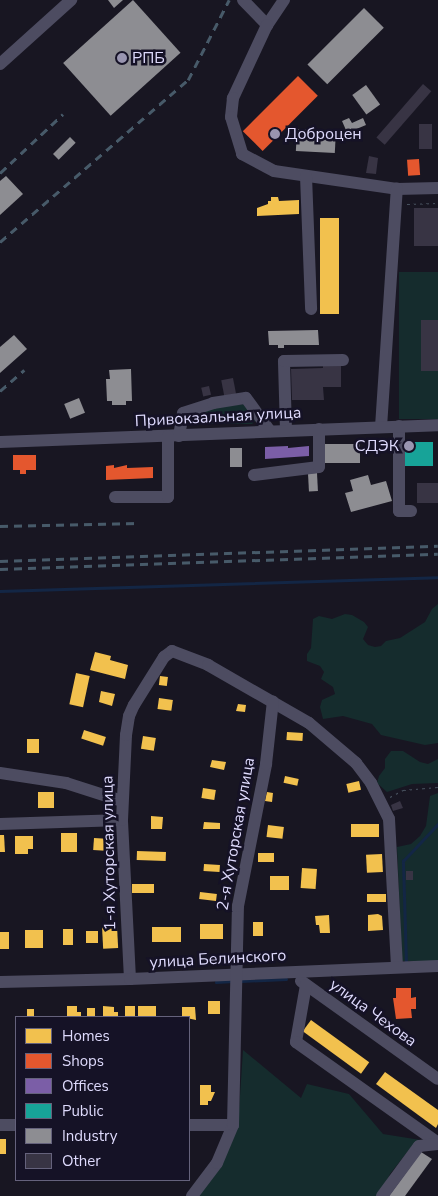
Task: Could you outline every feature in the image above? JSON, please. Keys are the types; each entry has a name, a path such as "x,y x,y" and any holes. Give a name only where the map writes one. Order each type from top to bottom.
{"street":[{"path":"0,64 71,0"},
{"path":"243,0 267,25"},
{"path":"284,0 267,25 233,98 231,117 242,154 274,171 397,189 438,188"},
{"path":"306,176 311,309"},
{"path":"382,427 397,189"},
{"path":"288,422 284,361 343,360"},
{"path":"115,497 168,497 173,436 182,413 213,403 246,398 270,431"},
{"name":"Привокзальная улица","path":"0,442 270,431 288,422 319,429 438,425"},
{"path":"399,426 399,511 411,511"},
{"path":"254,475 319,467 319,429"},
{"name":"1-я Хуторская улица","path":"130,979 122,820 129,716 164,657 172,652 208,665 272,701"},
{"path":"272,701 309,723 356,762 381,802 389,819 397,967"},
{"name":"2-я Хуторская улица","path":"233,1125 238,906 266,764 272,701"},
{"path":"0,773 66,783 122,801"},
{"path":"0,824 122,820"},
{"name":"улица Белинского","path":"0,982 130,979 438,966"},
{"name":"улица Чехова","path":"289,971 438,1080"},
{"path":"306,985 296,1042 438,1143"},
{"path":"0,1125 15,1125"},
{"path":"190,1125 233,1125 217,1163 192,1196"},
{"path":"382,1196 419,1146 438,1143"}],"path":[{"path":"407,204 438,203"},
{"path":"381,802 403,790 438,786"}],"green space":[{"path":"399,272 438,272 438,419 399,419"},
{"path":"245,404 256,420 252,424 185,424 190,413 198,409"},
{"path":"438,604 438,743 425,745 381,735 372,724 343,716 323,719 320,707 322,700 335,694 333,687 321,679 324,672 320,666 307,661 307,654 311,648 313,619 319,616 332,619 345,614 352,615 364,622 368,627 363,639 368,645 375,647 381,646 386,641 400,638 425,622 432,609"},
{"path":"391,751 403,751 420,762 428,764 438,759 438,783 412,784 387,792 377,783 379,776 385,768 385,759"},
{"path":"438,793 438,961 402,961 397,847 411,844 420,836 426,826 430,796"},
{"path":"243,1050 301,1098 307,1084 349,1094 383,1134 427,1141 408,1151 390,1174 380,1196 197,1196 238,1126"}],"building: Homes":[{"path":"271,197 278,197 279,201 299,200 299,214 257,216 257,208 268,204 268,201 271,201"},
{"path":"320,218 339,218 339,314 320,314"},
{"path":"95,652 111,656 110,660 128,665 125,679 90,670"},
{"path":"76,673 90,676 83,707 69,704"},
{"path":"160,676 168,677 167,686 159,685"},
{"path":"101,691 115,694 112,706 99,702"},
{"path":"159,698 173,700 171,711 157,709"},
{"path":"238,704 246,705 245,712 236,711"},
{"path":"84,730 106,737 103,746 81,739"},
{"path":"287,732 303,733 302,741 286,740"},
{"path":"143,736 156,738 154,751 141,749"},
{"path":"27,739 39,739 39,753 27,753"},
{"path":"212,760 226,762 224,770 210,767"},
{"path":"285,776 299,779 297,786 284,783"},
{"path":"359,781 361,790 348,793 346,784"},
{"path":"203,788 216,790 214,800 201,798"},
{"path":"38,792 54,792 54,808 38,808"},
{"path":"267,792 273,793 272,802 265,801"},
{"path":"151,816 163,817 162,829 151,829"},
{"path":"204,822 220,823 220,829 203,829"},
{"path":"351,824 379,824 379,837 351,837"},
{"path":"268,825 284,827 282,839 267,837"},
{"path":"61,833 77,833 77,852 61,852"},
{"path":"0,835 4,835 5,852 0,852"},
{"path":"15,836 33,836 33,849 28,849 28,854 15,854"},
{"path":"94,838 110,839 109,851 93,850"},
{"path":"137,851 166,852 166,861 137,860"},
{"path":"258,853 274,853 274,862 258,862"},
{"path":"382,854 383,872 367,873 366,855"},
{"path":"204,864 220,865 219,872 204,871"},
{"path":"302,868 317,869 316,889 301,888"},
{"path":"270,876 289,876 289,890 270,890"},
{"path":"132,884 154,884 154,893 132,893"},
{"path":"200,892 217,894 216,901 199,899"},
{"path":"367,894 386,894 386,902 367,902"},
{"path":"378,914 382,916 383,930 368,931 368,915"},
{"path":"329,915 330,933 320,933 319,925 316,925 315,916"},
{"path":"253,922 263,922 263,936 253,936"},
{"path":"200,924 223,924 223,939 200,939"},
{"path":"117,926 118,948 103,949 102,927"},
{"path":"152,927 181,927 181,942 152,942"},
{"path":"63,929 73,929 73,945 63,945"},
{"path":"25,930 43,930 43,948 25,948"},
{"path":"86,931 98,931 98,943 86,943"},
{"path":"0,932 9,932 9,949 0,949"},
{"path":"208,1001 220,1001 220,1014 208,1014"},
{"path":"67,1006 77,1006 77,1012 81,1012 81,1016 67,1016"},
{"path":"103,1006 114,1007 114,1012 118,1012 118,1016 103,1016"},
{"path":"125,1006 135,1006 135,1016 125,1016"},
{"path":"138,1006 156,1006 156,1016 138,1016"},
{"path":"182,1007 195,1007 196,1020 190,1019 190,1016 182,1016"},
{"path":"87,1008 95,1008 95,1016 87,1016"},
{"path":"27,1009 34,1009 34,1016 27,1016"},
{"path":"311,1020 369,1062 361,1074 303,1031"},
{"path":"385,1072 438,1110 438,1124 436,1128 376,1084"},
{"path":"200,1085 211,1085 211,1092 215,1092 211,1101 208,1101 208,1105 200,1105"},
{"path":"0,1139 6,1139 6,1154 0,1154"}],"building: Shops":[{"path":"298,76 318,96 263,151 243,131"},
{"path":"419,159 420,175 408,176 407,160"},
{"path":"13,455 36,455 36,470 26,470 26,474 20,474 20,470 13,470"},
{"path":"114,465 114,468 127,465 127,468 153,467 153,478 106,480 106,466"},
{"path":"396,988 411,988 411,998 416,997 416,1009 411,1009 412,1018 396,1019 393,998 396,998"}],"building: Offices":[{"path":"288,446 288,448 309,446 309,456 265,459 265,447"}],"building: Public":[{"path":"405,442 433,442 433,466 405,466"}],"building: Industry":[{"path":"108,0 123,0 114,8"},
{"name":"РПБ","path":"133,0 181,53 111,116 63,63"},
{"path":"364,8 384,28 327,84 307,65"},
{"path":"366,85 380,104 366,114 352,95"},
{"path":"349,118 352,123 363,118 366,125 354,130 356,134 349,137 342,121"},
{"path":"297,129 336,131 335,153 296,151"},
{"path":"70,137 76,143 59,160 53,154"},
{"path":"6,176 23,194 0,215 0,181"},
{"path":"318,330 319,345 284,345 284,348 278,348 278,345 269,345 268,331"},
{"path":"14,335 27,349 0,373 0,347"},
{"path":"131,369 132,401 126,401 126,405 112,405 112,401 107,401 106,379 110,379 109,370"},
{"path":"79,398 85,413 70,419 64,404"},
{"path":"324,444 360,444 360,463 324,463"},
{"path":"230,448 242,448 242,467 230,467"},
{"path":"308,473 317,473 318,491 309,491"},
{"path":"368,475 371,485 386,481 392,501 351,512 345,493 353,491 350,480"},
{"path":"421,1152 432,1159 405,1196 389,1196"}],"building: Other":[{"path":"423,84 431,91 385,145 376,138"},
{"path":"419,124 432,124 432,149 419,149"},
{"path":"369,156 378,158 376,174 366,173"},
{"path":"414,208 438,208 438,246 414,246"},
{"path":"421,320 438,320 438,371 421,371"},
{"path":"323,358 341,363 341,387 323,387 324,400 292,400 291,369 323,368"},
{"path":"233,378 236,394 224,396 221,380"},
{"path":"209,386 211,395 203,397 201,388"},
{"path":"417,483 438,483 438,503 417,503"},
{"path":"400,801 403,808 393,811 391,805"},
{"path":"406,871 413,871 413,880 406,880"}],"waterway":[{"path":"0,591 438,577"},
{"path":"406,964 403,861 438,824"},
{"path":"241,981 286,979"},
{"path":"216,982 233,981"}],"railway":[{"path":"0,242 188,80 229,0"},
{"path":"0,173 63,114"},
{"path":"0,391 24,370"},
{"path":"0,526 139,523"},
{"path":"0,561 438,546"},
{"path":"0,569 438,554"}],"place":[{"name":"РПБ","path":"122,58"},
{"name":"Доброцен","path":"275,134"},
{"name":"СДЭК","path":"409,446"}]}
